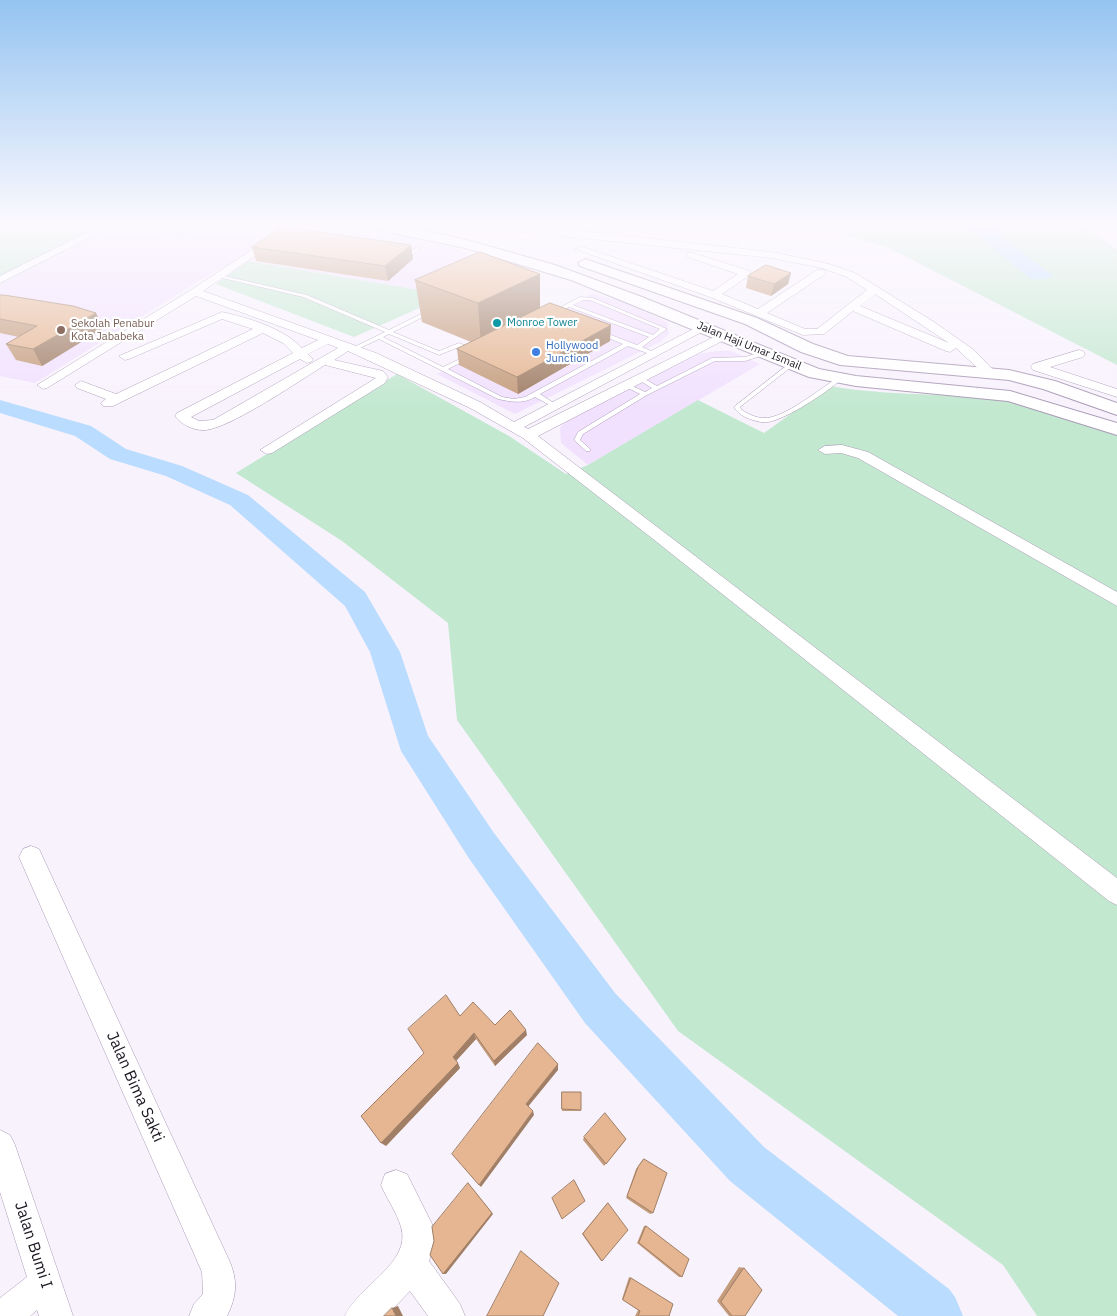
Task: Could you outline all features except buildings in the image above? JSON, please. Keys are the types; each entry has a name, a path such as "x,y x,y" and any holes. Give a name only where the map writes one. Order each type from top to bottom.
{"main road":[{"name":"Jalan Haji Umar Ismail","path":"593,283 705,327 792,364 840,378 1010,396 1117,429"},
{"name":"Jalan Haji Umar Ismail","path":"647,283 751,321 807,348 846,361 989,372 1053,380 1117,409"}],"street":[{"path":"43,385 208,283"},
{"path":"680,283 714,295 799,332 815,333 820,332 871,292"},
{"path":"714,295 730,283"},
{"path":"758,314 804,283"},
{"path":"852,283 871,292 970,353 989,372"},
{"path":"861,283 871,292"},
{"path":"195,292 351,348 475,405 521,431 659,535 1117,894"},
{"path":"852,307 946,346 970,353"},
{"path":"125,356 218,315 261,330 287,342 298,354 319,363 357,368 382,377 378,384 267,450"},
{"path":"521,431 555,406 705,327"},
{"path":"81,385 112,401 261,330"},
{"path":"521,431 639,378 724,336"},
{"path":"327,340 182,416 195,426 207,426 218,422 319,363 351,348"},
{"path":"654,354 670,362"},
{"path":"1079,354 1036,365 1053,380 1115,392"},
{"path":"1058,360 1115,392"},
{"path":"825,450 842,449 862,455 1117,600"},
{"name":"Jalan Bima Sakti","path":"31,857 218,1271 222,1286 213,1309 206,1316"},
{"name":"Jalan Bumi I","path":"2,1157 56,1316"},
{"path":"362,1316 411,1264 419,1244 419,1231 396,1185"},
{"path":"411,1264 448,1316"},
{"path":"4,1316 45,1282"}],"lane":[{"path":"252,283 305,296 439,353 459,345 478,352"},
{"path":"544,318 582,298 591,298 662,327 663,331 636,348"},
{"path":"568,305 654,337"},
{"path":"351,348 434,309"},
{"path":"543,310 560,317"},
{"path":"594,330 654,354"},
{"path":"378,336 506,400 521,400 534,394 627,344"},
{"path":"444,369 478,352"},
{"path":"588,450 577,440 580,432 645,394 714,359 745,359 766,353"},
{"path":"792,364 738,406 739,411 752,417 769,420 792,409 840,378"},
{"path":"639,378 657,388"},
{"path":"626,384 645,394"},
{"path":"534,394 555,406"}],"shaded area":[{"name":"Sekolah Penabur Kota Jababeka","path":"195,283 35,383 0,376 0,284"},
{"name":"Sekolah Penabur Kota Jababeka","path":"381,283 473,283 449,295"},
{"path":"592,293 623,302 667,322 669,334 660,342 515,414 437,374"},
{"path":"731,351 760,364 588,465 561,443 560,427 571,417 698,354"}],"green space":[{"path":"381,283 449,295 354,337 216,284"},
{"path":"958,283 1117,283 1117,365"},
{"path":"397,374 509,436 566,474 588,465 698,400 764,433 830,386 858,390 998,399 1025,403 1061,411 1117,435 1117,1316 1037,1316 1003,1265 678,1031 457,720 448,623 342,541 236,473"}],"waterway":[{"path":"0,406 83,431 118,454 174,471 239,500 355,599 385,652 413,741 481,845 600,1008 747,1164 930,1308 936,1316"}],"place":[{"name":"Monroe Tower","path":"497,323"},
{"name":"Sekolah Penabur Kota Jababeka","path":"61,330"},
{"name":"Hollywood Junction","path":"536,352"}]}
